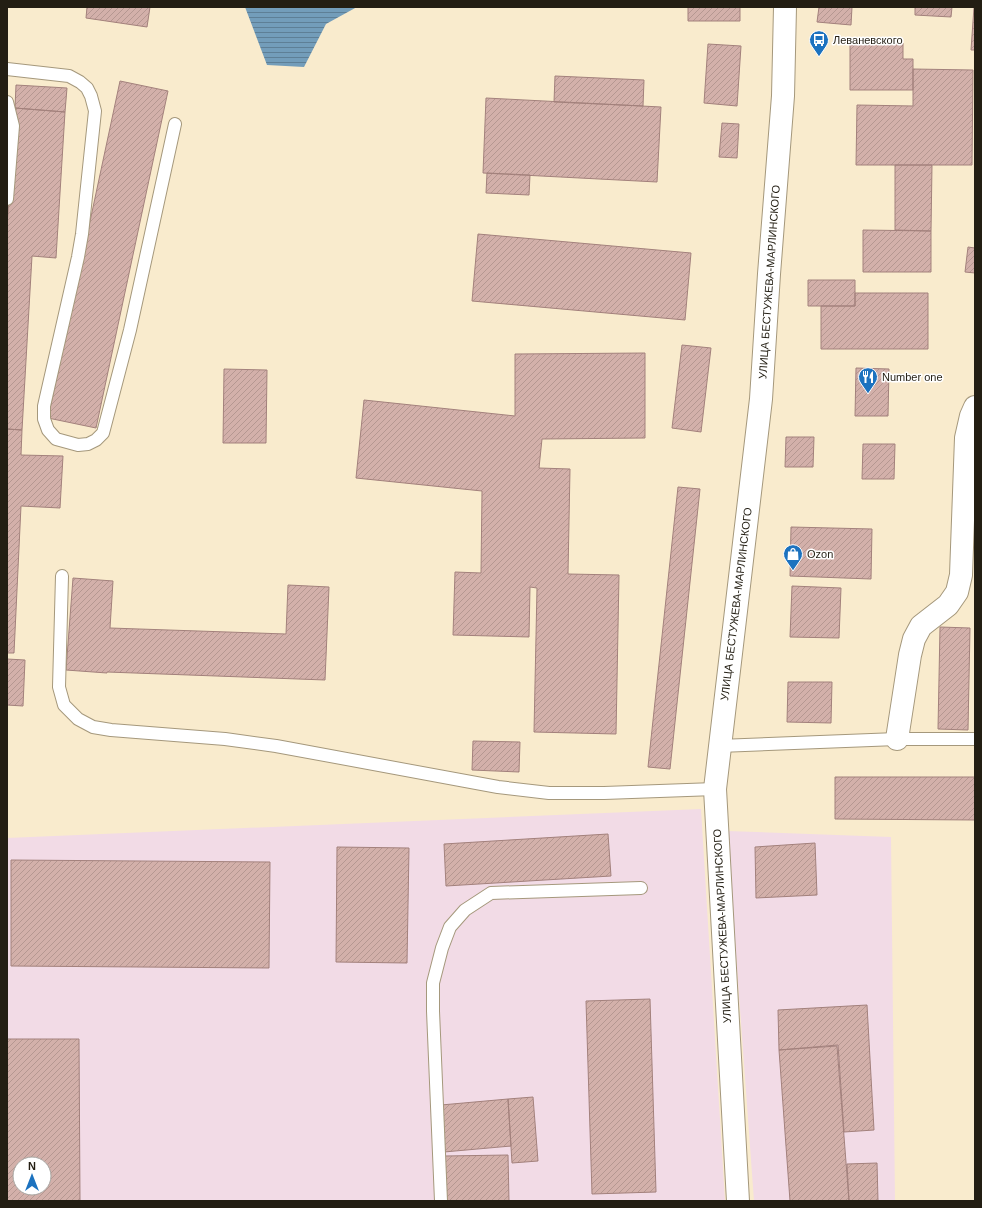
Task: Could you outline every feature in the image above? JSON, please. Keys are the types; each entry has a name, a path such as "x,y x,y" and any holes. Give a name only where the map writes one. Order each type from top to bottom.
{"street":[{"name":"УЛИЦА БЕСТУЖЕВА-МАРЛИНСКОГО","path":"738,1201 715,789 761,399 783,96 785,7"},
{"path":"897,739 910,655 914,640 921,626 948,605 957,592 961,575 966,438 971,416 975,407"}],"lane":[{"path":"7,68 69,76 87,88 95,111 81,241 44,406 44,418 48,430 56,439 78,445 88,444 96,440 102,433 130,330 175,124"},
{"path":"7,102 13,126 7,199"},
{"path":"62,576 59,687 64,705 78,720 93,727 111,730 225,739 276,746 498,788 549,793 604,794 715,789"},
{"path":"719,746 897,739 975,739"},
{"path":"442,1201 433,983 442,948 450,927 465,910 491,893 642,888"}],"shaded area":[{"path":"701,809 725,1201 7,1201 7,838"},
{"path":"727,831 891,837 895,1201 754,1201"}],"water":[{"path":"245,7 357,7 326,24 304,67 267,65"}],"building":[{"path":"87,7 150,7 147,27 86,18"},
{"path":"688,7 740,7 740,21 688,21"},
{"path":"819,7 852,7 851,25 817,22"},
{"path":"915,7 952,7 951,17 915,15"},
{"path":"974,7 975,50 971,50"},
{"path":"850,43 903,43 903,59 913,59 913,90 850,90"},
{"path":"708,44 741,46 737,106 704,103"},
{"path":"913,69 973,70 972,165 856,165 857,105 913,106"},
{"path":"555,76 644,80 643,106 554,102"},
{"path":"120,81 168,91 96,428 48,418"},
{"path":"16,85 67,88 65,112 15,108"},
{"path":"486,98 661,107 657,182 483,173"},
{"path":"15,108 65,112 56,258 32,256 22,430 7,429 7,226"},
{"path":"722,123 739,124 737,158 719,157"},
{"path":"895,165 932,165 931,231 895,230"},
{"path":"487,173 530,175 529,195 486,193"},
{"path":"863,230 931,231 931,272 863,272"},
{"path":"478,234 691,253 685,320 472,301"},
{"path":"968,247 975,248 975,273 965,272"},
{"path":"808,280 855,280 855,306 808,306"},
{"path":"855,293 928,293 928,349 821,349 821,306 855,306"},
{"path":"682,345 711,348 701,432 672,428"},
{"path":"645,353 645,438 542,439 539,468 570,469 568,574 619,575 616,734 534,732 537,588 530,587 529,637 453,635 455,572 481,573 482,491 356,478 364,400 515,416 515,354"},
{"path":"856,368 889,369 888,416 855,416"},
{"path":"224,369 267,370 266,443 223,443"},
{"path":"7,429 22,430 21,455 63,456 60,508 21,506 14,653 7,653"},
{"path":"786,437 814,437 813,467 785,467"},
{"path":"863,444 895,444 894,479 862,479"},
{"path":"678,487 700,489 670,769 648,767"},
{"path":"791,527 872,529 871,579 790,576"},
{"path":"73,578 113,581 110,628 286,634 288,585 329,587 325,680 107,673 66,670"},
{"path":"792,586 841,588 839,638 790,637"},
{"path":"940,627 970,628 968,730 938,729"},
{"path":"7,659 25,660 23,706 7,705"},
{"path":"788,682 832,682 831,723 787,722"},
{"path":"473,741 520,742 519,772 472,770"},
{"path":"835,777 975,777 975,820 835,819"},
{"path":"608,834 611,876 446,886 444,844"},
{"path":"815,843 817,895 756,898 755,847"},
{"path":"337,847 409,848 407,963 336,962"},
{"path":"11,860 270,862 269,968 11,966"},
{"path":"650,999 656,1192 592,1194 586,1001"},
{"path":"867,1005 874,1130 844,1132 838,1045 779,1050 778,1010"},
{"path":"7,1039 79,1039 80,1201 7,1201"},
{"path":"837,1046 849,1201 790,1201 779,1050"},
{"path":"533,1097 538,1161 512,1163 508,1099"},
{"path":"508,1099 511,1146 444,1152 441,1105"},
{"path":"508,1155 509,1201 446,1201 445,1156"},
{"path":"877,1163 878,1201 849,1201 847,1164"}],"place":[{"name":"Леваневского","path":"819,57"},
{"name":"Number one","path":"868,394"},
{"name":"Ozon","path":"793,571"}]}
